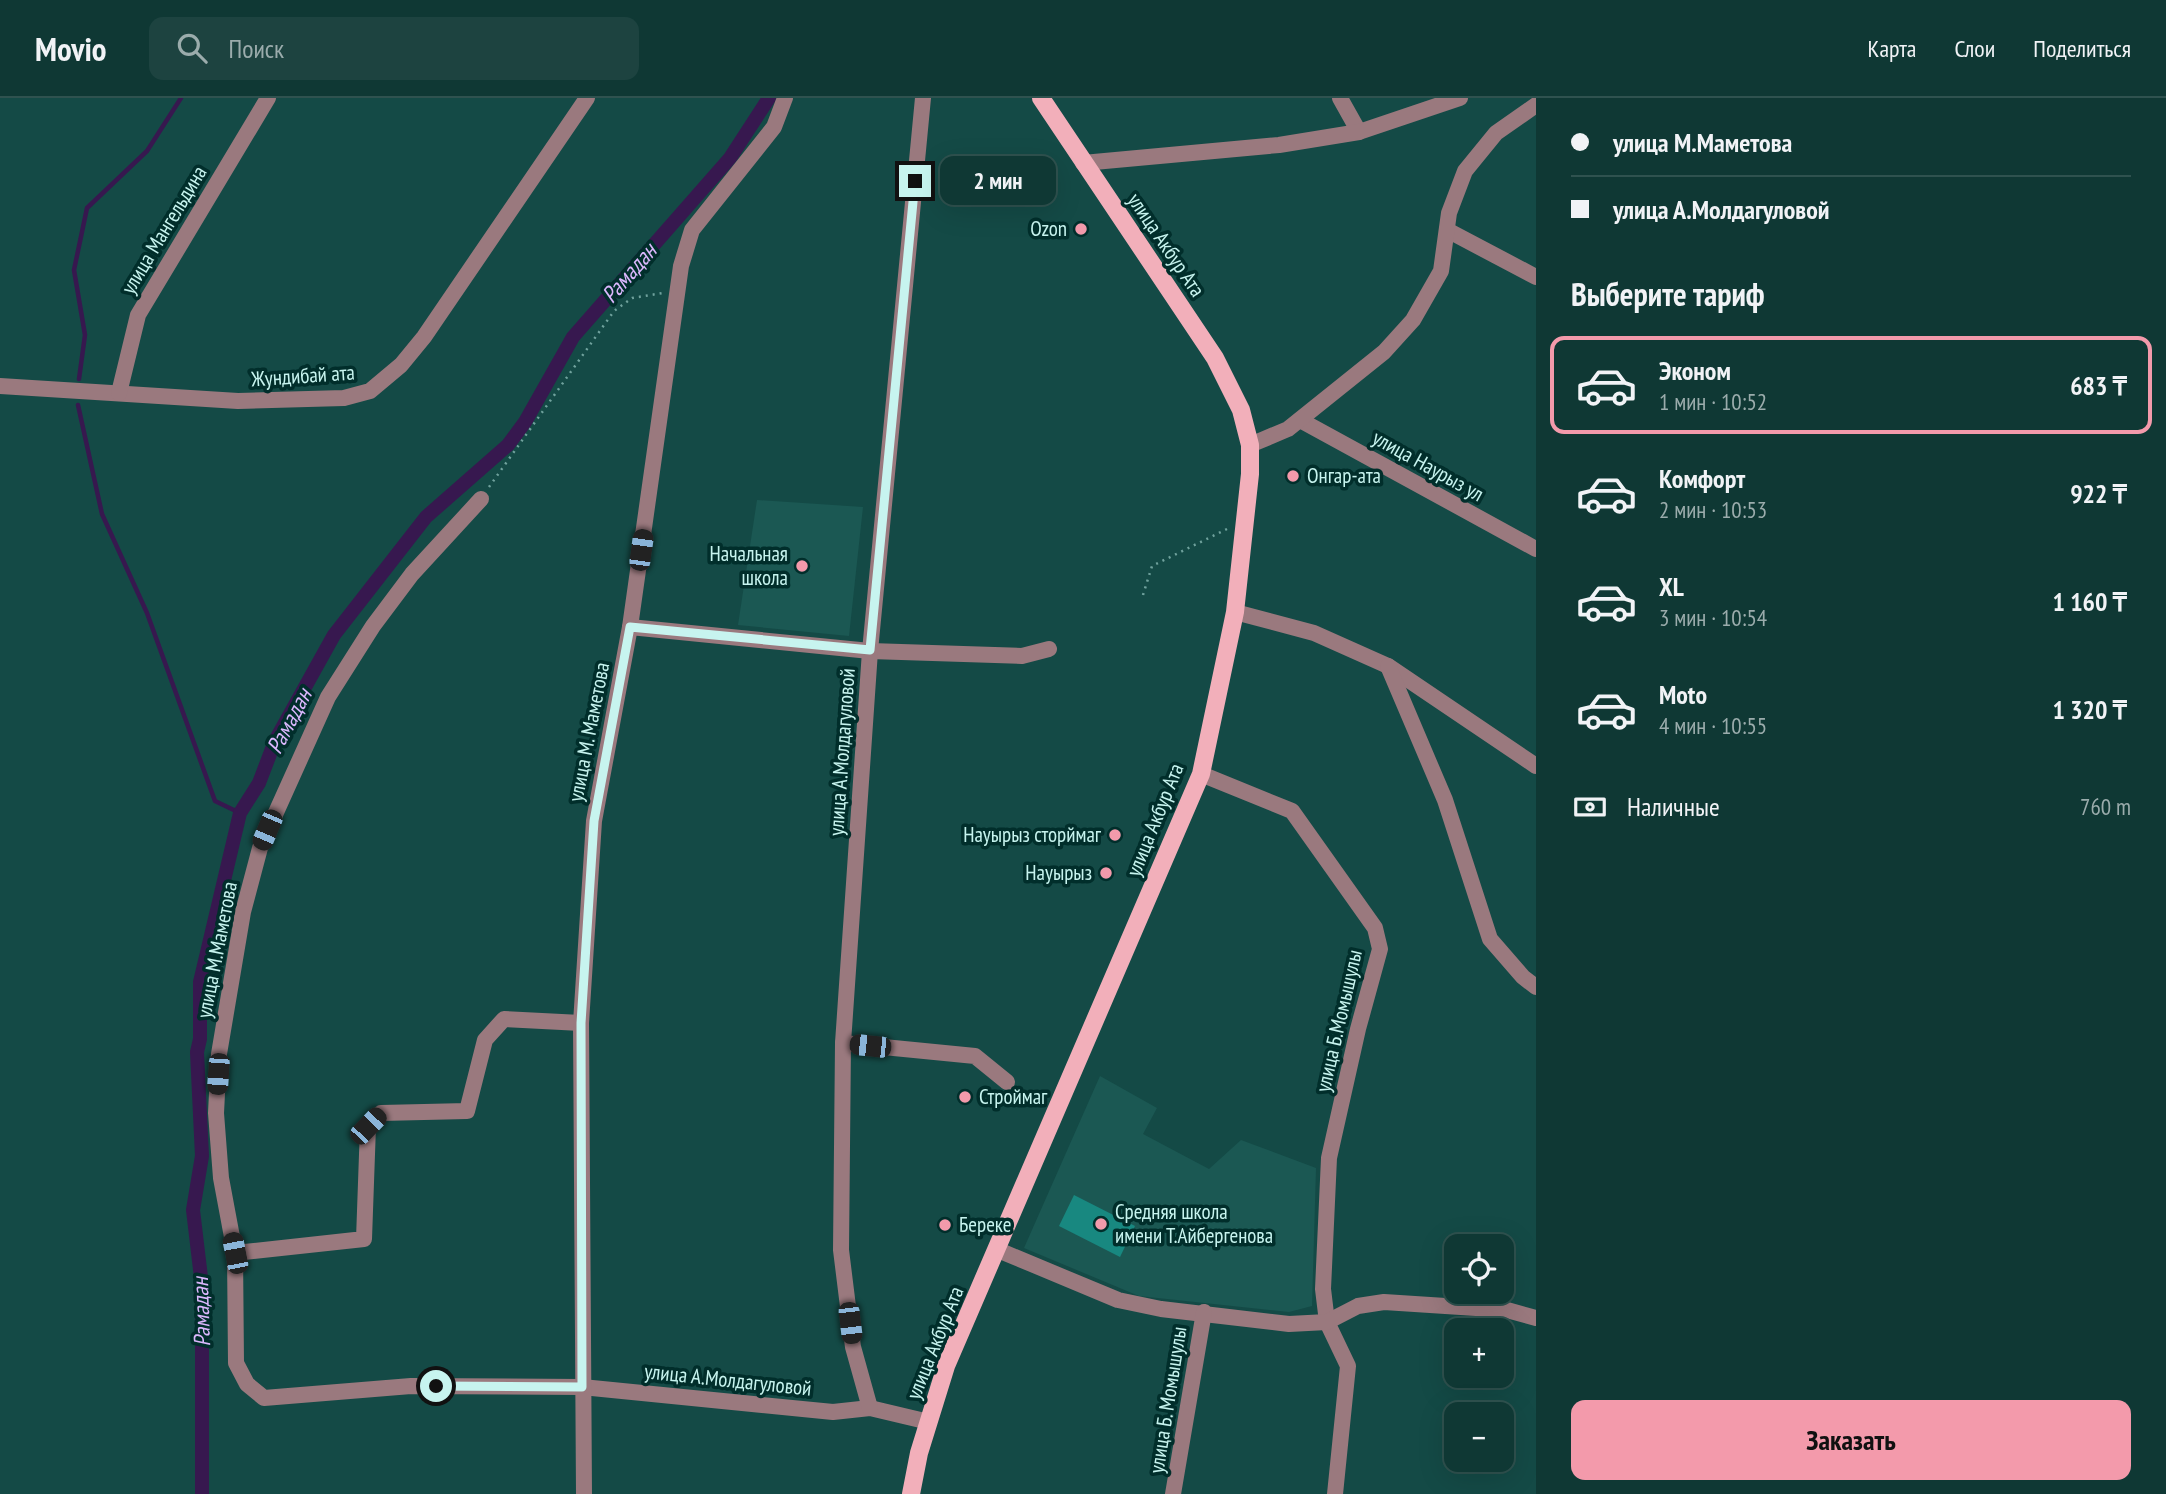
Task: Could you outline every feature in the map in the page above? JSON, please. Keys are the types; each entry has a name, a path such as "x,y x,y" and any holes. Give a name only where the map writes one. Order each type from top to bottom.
{"main road":[{"name":"улица Акбур Ата","path":"911,1494 946,1366 1201,774 1235,612 1244,528 1250,445 1241,410 1215,358 1041,98"}],"street":[{"name":"улица Мангельдина","path":"119,393 138,315 268,98"},
{"name":"Жундибай ата","path":"0,386 238,401 344,398 370,391 401,365 424,337 587,98"},
{"name":"улица М. Маметова","path":"584,1494 581,1023 594,821 630,627 678,291 692,230 774,127 785,98"},
{"name":"улица А.Молдагуловой","path":"870,1408 853,1347 841,1250 843,1043 870,650 923,98"},
{"path":"1340,98 1359,132"},
{"path":"1083,163 1279,145 1359,132 1460,98"},
{"path":"1250,445 1288,429 1300,420 1384,352 1413,320 1441,271 1449,213 1465,171 1496,133 1536,105"},
{"path":"1447,230 1536,277"},
{"name":"улица Наурыз ул","path":"1300,420 1536,549"},
{"name":"улица М.Маметова","path":"481,499 412,575 360,646 328,697 260,848 243,912 219,1054 216,1113 221,1178 235,1253 236,1363 247,1384 264,1398 411,1386 582,1387"},
{"path":"1235,612 1314,633 1388,666 1536,766"},
{"path":"630,627 870,650 1021,656 1049,649"},
{"path":"1388,666 1445,800 1490,939 1523,977 1536,987"},
{"name":"улица Б.Момышулы","path":"1201,774 1292,811 1375,928 1380,949 1358,1029 1329,1158 1323,1289 1327,1322 1348,1366 1335,1494"},
{"path":"235,1253 364,1239 368,1126 381,1113 467,1111 485,1040 504,1019 581,1023"},
{"path":"843,1043 975,1056 1007,1082"},
{"path":"998,1250 1118,1300 1161,1309 1289,1324 1327,1322 1358,1306 1384,1302 1507,1310 1536,1318"},
{"name":"улица Б. Момышулы","path":"1173,1494 1204,1312"},
{"name":"улица А.Молдагуловой","path":"582,1387 833,1412 870,1408 929,1422"}],"path":[{"path":"481,499 614,311 632,298 678,291"},
{"path":"1143,595 1152,566 1222,529 1244,528"}],"shaded area":[{"name":"Начальная школа","path":"757,500 863,507 849,636 738,625"},
{"path":"1100,1076 1157,1108 1143,1134 1209,1169 1241,1140 1316,1168 1312,1306 1289,1312 1139,1296 1024,1248"}],"building":[{"path":"1074,1195 1135,1226 1120,1257 1059,1226"}],"waterway":[{"path":"79,379 85,335 74,270 87,208 147,151 181,98"},
{"name":"Рамадан","path":"202,1494 202,1286 193,1210 202,1156 197,1052 200,1039 200,982 240,813 259,783 275,741 334,635 426,517 508,445 525,422 573,337 730,158 769,98"},
{"path":"78,405 102,514 147,613 215,801 240,813"}],"place":[{"name":"Ozon","path":"1081,229"},
{"name":"Онгар-ата","path":"1293,476"},
{"name":"Начальная школа","path":"802,566"},
{"name":"Науырыз сторймаг","path":"1115,835"},
{"name":"Науырыз","path":"1106,873"},
{"name":"Строймаг","path":"965,1097"},
{"name":"Средняя школа имени Т.Айбергенова","path":"1101,1224"},
{"name":"Береке","path":"945,1225"}],"route":[{"path":"436,1386 582,1387 581,1023 594,821 630,627 870,650 915,181"}]}
